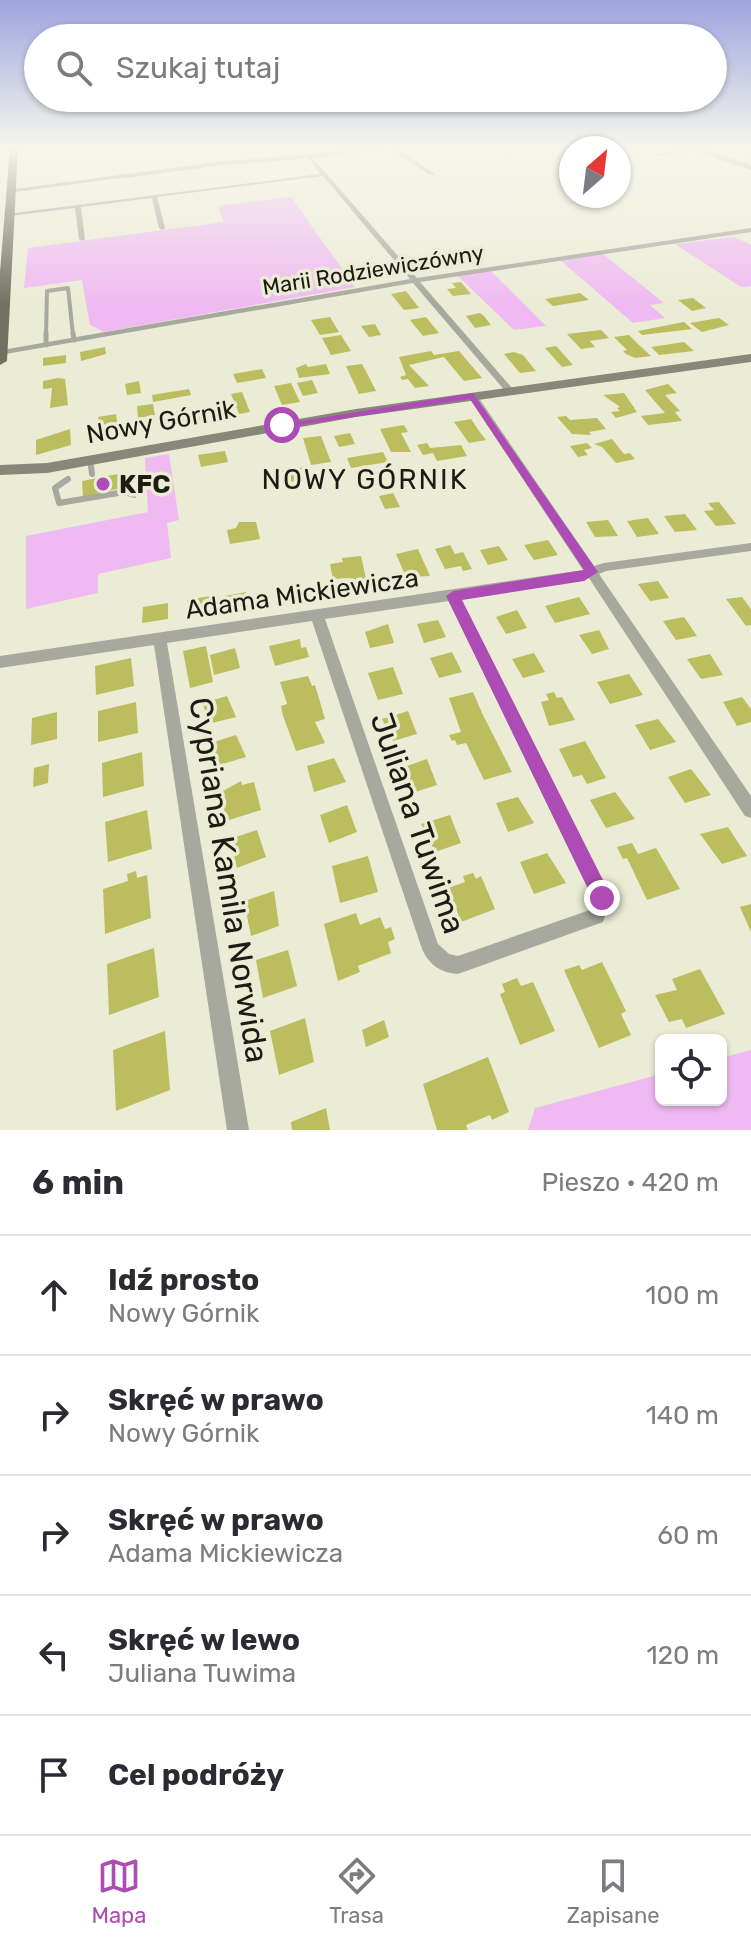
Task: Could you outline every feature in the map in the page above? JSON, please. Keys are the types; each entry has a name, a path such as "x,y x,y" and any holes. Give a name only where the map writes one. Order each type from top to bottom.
{"main road":[{"path":"1,357 11,201"}],"street":[{"path":"10,214 118,201"},
{"path":"155,201 162,228"},
{"path":"344,201 509,390"},
{"path":"78,206 82,239"},
{"name":"Marii Rodziewiczówny","path":"1,357 46,345 412,281 751,230"},
{"name":"Nowy Górnik","path":"0,470 91,467 509,390 751,358"},
{"path":"473,396 751,810"},
{"name":"Nowy Górnik","path":"0,484 47,468"},
{"name":"Adama Mickiewicza","path":"0,662 584,577 604,567 751,547"},
{"name":"Juliana Tuwima","path":"317,616 426,938 435,957 449,965 458,965 597,916 602,898 453,596"},
{"name":"Cypriana Kamila Norwida","path":"160,639 238,1130"}],"lane":[{"path":"46,345 47,291 68,288 74,340"},
{"path":"68,479 55,488 59,503 124,492 134,495"}],"shaded area":[{"path":"294,201 355,287 104,332 90,325 82,280 24,288 28,248 224,222 218,206"},
{"path":"734,237 751,245 751,286 741,287 675,244"},
{"path":"603,254 664,303 650,305 665,318 633,323 560,260"},
{"path":"491,271 546,326 514,330 458,276"},
{"path":"169,454 179,520 167,523 171,558 98,574 98,593 26,609 26,536 148,512 145,458"},
{"path":"751,1050 751,1130 528,1130 535,1108 655,1076 655,1106 727,1106 727,1056"}],"building":[{"path":"461,282 471,294 453,296 447,289 456,288 452,283"},
{"path":"406,291 419,308 404,310 391,294"},
{"path":"580,293 589,300 553,306 545,299"},
{"path":"693,298 706,308 692,311 678,300"},
{"path":"480,313 491,325 475,328 466,316"},
{"path":"330,317 339,332 320,335 311,320"},
{"path":"426,317 439,333 423,336 410,320"},
{"path":"719,318 729,325 702,332 690,323"},
{"path":"684,322 692,329 642,335 638,331"},
{"path":"375,324 381,335 369,337 361,326"},
{"path":"601,330 609,338 590,341 595,347 581,349 567,334"},
{"path":"341,335 351,351 331,355 322,338"},
{"path":"629,335 651,356 635,358 626,354 623,351 627,350 614,337"},
{"path":"684,342 694,351 659,355 651,347"},
{"path":"556,346 573,365 562,367 545,348"},
{"path":"105,347 106,354 81,361 80,352"},
{"path":"431,351 434,355 459,351 482,378 464,381 444,357 409,365 429,386 415,388 408,379 402,380 400,377 406,375 399,357"},
{"path":"514,352 523,355 536,371 520,373 504,354"},
{"path":"66,355 66,363 43,366 43,358"},
{"path":"306,364 308,367 326,364 330,374 299,378 296,368"},
{"path":"362,364 376,391 359,394 346,366"},
{"path":"262,369 266,378 237,383 233,374"},
{"path":"65,379 68,405 50,408 52,388 43,389 43,381"},
{"path":"312,380 318,393 303,396 297,383"},
{"path":"139,381 141,393 127,395 125,384"},
{"path":"291,383 300,402 282,405 274,386"},
{"path":"668,384 677,393 665,395 680,411 675,412 682,421 648,425 641,416 665,413 645,390"},
{"path":"189,389 191,395 153,402 152,395"},
{"path":"242,392 250,412 239,414 231,394"},
{"path":"624,393 637,412 616,418 611,412 620,411 617,408 620,407 603,395"},
{"path":"153,404 155,415 138,418 137,406"},
{"path":"200,407 204,420 178,425 175,412"},
{"path":"116,414 119,433 100,436 98,417"},
{"path":"566,416 570,420 597,418 606,429 589,432 591,435 572,434 557,417"},
{"path":"471,419 486,440 469,443 454,422"},
{"path":"404,425 408,432 401,433 411,452 391,452 380,429"},
{"path":"70,429 71,445 36,455 36,440"},
{"path":"350,433 355,444 339,447 334,436"},
{"path":"321,436 331,462 311,465 303,438"},
{"path":"612,439 624,454 630,453 635,459 616,463 602,447 594,444"},
{"path":"427,443 430,448 461,445 467,456 437,461 433,453 423,455 417,445"},
{"path":"587,443 592,448 584,450 588,455 578,457 570,446"},
{"path":"225,451 228,462 201,467 198,455"},
{"path":"383,452 388,462 351,468 347,458"},
{"path":"305,467 309,479 266,486 263,473"},
{"name":"KFC","path":"123,473 125,487 83,497 82,481"},
{"path":"393,493 400,507 385,509 379,496"},
{"path":"719,502 736,524 716,526 704,511 714,510 708,503"},
{"path":"685,514 697,530 675,532 664,516"},
{"path":"648,518 659,534 637,537 627,521"},
{"path":"608,520 618,536 595,537 586,522"},
{"path":"239,522 256,522 260,539 230,544 227,530 236,528"},
{"path":"548,540 558,555 534,560 524,545"},
{"path":"450,545 455,554 463,552 472,569 463,571 461,566 445,569 435,549"},
{"path":"499,546 508,560 488,565 480,550"},
{"path":"418,549 430,576 406,577 396,554"},
{"path":"361,556 367,583 352,585 350,578 333,579 330,564 343,562 342,558"},
{"path":"658,581 669,598 650,601 638,584"},
{"path":"246,592 248,608 226,611 225,596"},
{"path":"210,596 210,613 187,616 187,600"},
{"path":"579,597 590,614 555,623 545,606"},
{"path":"742,597 751,609 751,625 746,626 726,599"},
{"path":"168,603 168,619 142,623 143,607"},
{"path":"517,610 527,628 506,634 496,617"},
{"path":"684,617 697,636 676,640 663,621"},
{"path":"438,620 446,637 424,643 417,624"},
{"path":"388,624 394,643 370,648 365,632"},
{"path":"599,630 609,649 592,654 579,635"},
{"path":"300,639 301,648 306,647 309,657 275,666 269,646"},
{"path":"206,646 213,682 190,688 183,651"},
{"path":"235,648 240,668 214,675 210,655"},
{"path":"452,652 462,672 439,678 430,658"},
{"path":"534,653 545,672 523,678 512,659"},
{"path":"710,654 723,675 701,679 687,659"},
{"path":"131,658 134,686 96,695 95,666"},
{"path":"393,667 403,694 378,700 368,673"},
{"path":"629,674 643,695 610,704 597,682"},
{"path":"308,676 312,686 315,685 325,719 315,722 325,743 296,751 283,716 281,706 287,704 280,682"},
{"path":"473,692 512,772 484,780 466,743 457,745 449,735 461,732 449,698"},
{"path":"554,692 557,698 562,697 575,720 549,726 541,702 549,700 546,694"},
{"path":"227,696 236,717 208,724 203,703"},
{"path":"742,697 751,709 751,722 737,726 723,702"},
{"path":"136,702 138,733 98,742 98,711"},
{"path":"408,711 417,734 393,741 382,719"},
{"path":"57,712 57,739 31,745 32,718"},
{"path":"658,719 676,742 650,750 635,725"},
{"path":"236,735 246,757 216,766 211,743"},
{"path":"585,741 606,778 587,784 582,775 573,777 559,749"},
{"path":"142,752 144,786 103,797 102,763"},
{"path":"334,758 346,782 314,792 307,766"},
{"path":"427,759 437,785 412,793 407,766"},
{"path":"49,764 48,783 33,787 34,768"},
{"path":"691,769 711,795 685,803 668,777"},
{"path":"241,781 242,785 254,782 261,810 226,821 221,792"},
{"path":"615,792 635,819 606,828 590,800"},
{"path":"518,797 534,823 508,832 496,803"},
{"path":"347,805 357,832 329,843 320,815"},
{"path":"147,810 152,849 108,862 105,822"},
{"path":"450,815 461,843 435,852 421,824"},
{"path":"728,827 747,856 722,864 700,834"},
{"path":"257,830 266,857 237,868 230,839"},
{"path":"632,843 638,854 656,848 680,889 647,900 627,858 623,859 617,847"},
{"path":"547,853 566,883 534,894 520,862"},
{"path":"368,856 378,892 340,903 332,866"},
{"path":"136,871 137,878 147,875 151,918 105,934 103,889 128,881 127,874"},
{"path":"473,873 476,879 481,876 495,909 461,922 448,888 465,882 463,876"},
{"path":"274,891 279,926 251,936 244,901"},
{"path":"751,904 751,932 740,907"},
{"path":"356,913 360,925 380,917 385,929 391,927 395,939 388,942 391,953 358,966 360,972 338,981 324,924"},
{"path":"154,948 159,997 109,1015 107,964"},
{"path":"288,950 297,986 263,998 256,960"},
{"path":"602,962 626,1011 621,1014 631,1035 599,1048 564,970 579,965 582,970"},
{"path":"700,969 725,1014 686,1028 682,1019 669,1022 655,995 677,990 672,979"},
{"path":"517,978 521,986 533,982 555,1031 520,1045 500,994 505,992 502,984"},
{"path":"305,1018 314,1062 279,1075 270,1031"},
{"path":"384,1020 389,1037 366,1047 362,1030"},
{"path":"165,1031 170,1090 116,1111 113,1050"},
{"path":"488,1057 509,1112 492,1120 490,1115 466,1125 468,1130 437,1130 423,1084"},
{"path":"326,1108 330,1130 292,1130 291,1122"}],"place":[{"name":"KFC","path":"103,484"}],"district":[{"name":"NOWY GÓRNIK","path":"365,479"}],"route":[{"path":"282,425 473,396 591,572 584,577 453,596 602,898"}]}
